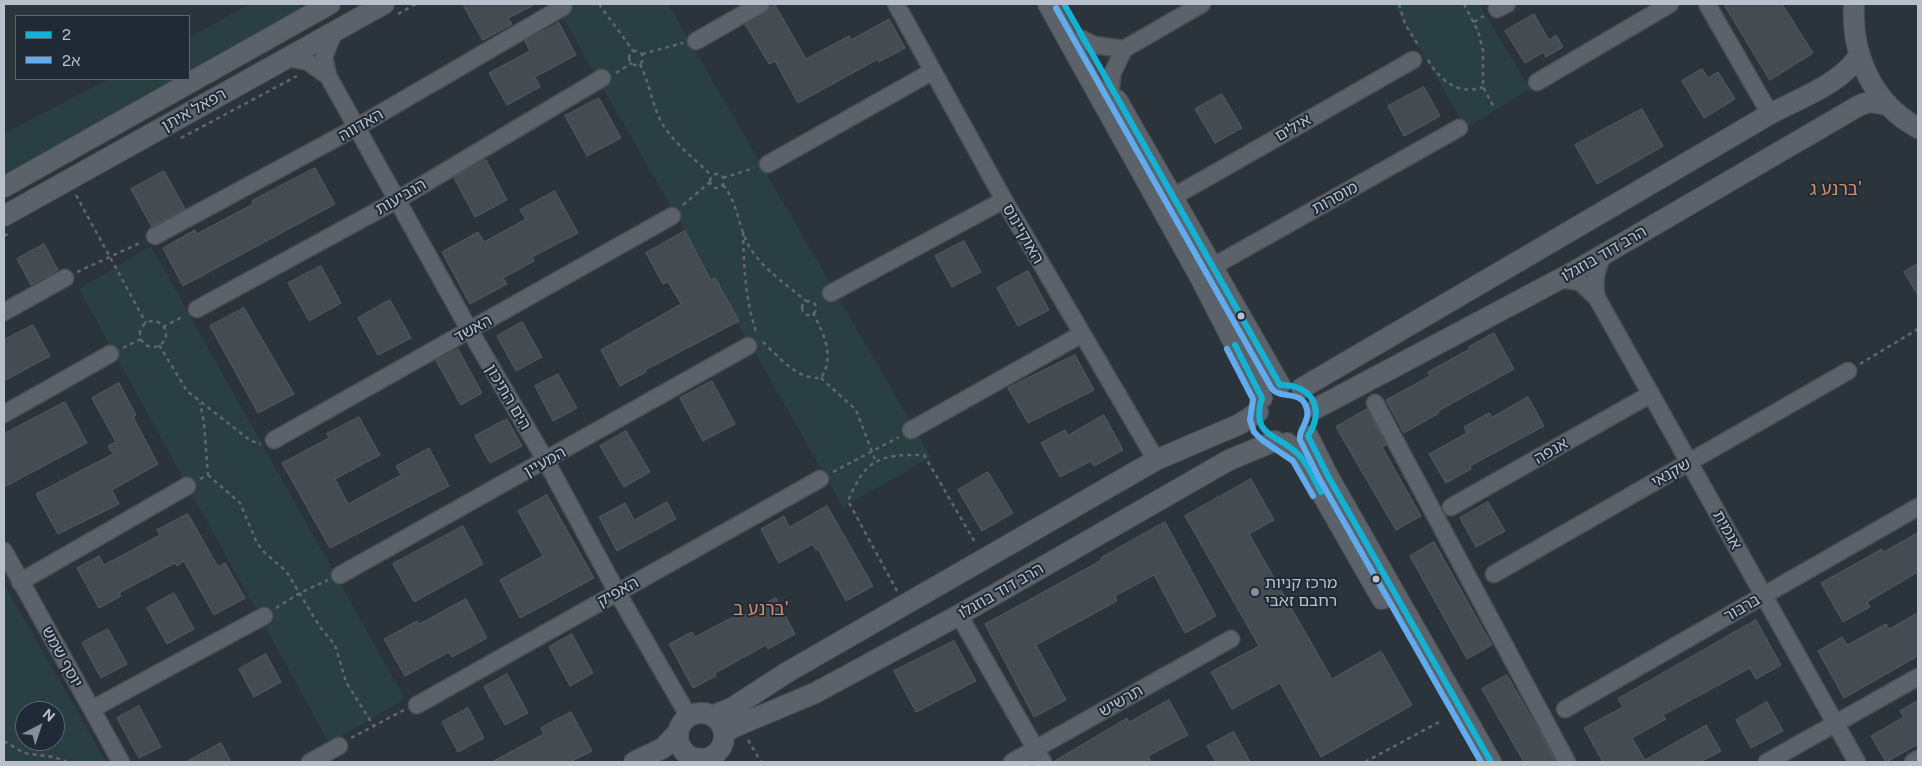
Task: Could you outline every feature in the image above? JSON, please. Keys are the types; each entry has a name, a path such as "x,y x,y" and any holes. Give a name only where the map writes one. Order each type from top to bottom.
{"street":[{"name":"רפאל איתן","path":"4,187 330,4"},
{"name":"רפאל איתן","path":"4,216 384,4"},
{"path":"696,40 760,4"},
{"name":"האוקיינוס","path":"896,4 1004,200 1156,460"},
{"path":"1048,4 1201,279 1260,405 1262,429 1300,457 1476,762"},
{"path":"1064,4 1082,39 1280,385"},
{"path":"1111,88 1112,74 1124,50 1202,4"},
{"path":"1537,82 1670,4"},
{"path":"1707,4 1770,114"},
{"path":"1854,4 1854,28 1859,56 1869,80 1888,105 1918,128"},
{"name":"האדווה","path":"155,236 357,127 562,7"},
{"name":"הים התיכון","path":"334,32 324,57 328,76 470,331 546,461 617,592 684,724"},
{"path":"1082,39 1094,45 1124,50"},
{"name":"אילים","path":"1173,196 1419,54"},
{"path":"1302,388 1770,114 1833,80 1852,66 1859,56"},
{"name":"הים התיכון","path":"288,58 308,62 328,76"},
{"path":"768,164 933,71"},
{"name":"הנביעות","path":"197,309 397,200 602,78"},
{"name":"הרב דוד בוזגלו","path":"1317,408 1561,279 1860,106 1870,102 1888,105"},
{"name":"מוסרות","path":"1212,267 1459,128"},
{"path":"831,293 1004,200"},
{"name":"האשד","path":"274,440 672,216"},
{"name":"אגמית","path":"1604,254 1596,274 1594,287 1597,298 1857,762"},
{"path":"4,312 65,278"},
{"name":"אגמית","path":"1561,279 1580,282 1597,298"},
{"path":"911,430 1082,334"},
{"name":"המעיין","path":"340,575 748,346"},
{"path":"4,414 110,354"},
{"name":"שקנאי","path":"1494,574 1848,371"},
{"path":"634,762 664,748 684,724 698,713 712,716 732,708 799,665 1156,460 1240,424 1260,405 1273,388 1280,385 1294,385 1302,388 1312,397 1317,408 1316,421 1308,436 1300,441 1281,442"},
{"name":"אנפה","path":"1451,507 1651,394"},
{"path":"1375,403 1567,762"},
{"path":"1308,436 1328,476 1491,762"},
{"name":"הרב דוד בוזגלו","path":"724,735 730,729 815,693 960,615 1229,460 1281,442"},
{"name":"האפיק","path":"416,704 820,479"},
{"path":"20,582 187,486"},
{"name":"ברבור","path":"1565,709 1918,507"},
{"name":"יוסף שמש","path":"4,551 121,762"},
{"path":"960,615 1039,756"},
{"path":"92,709 264,616"},
{"name":"תרשיש","path":"1012,762 1039,756 1231,639"},
{"path":"1767,762 1918,678"},
{"path":"684,724 680,746 685,759 699,759 713,755 719,750 724,735 722,728 712,716"},
{"path":"310,762 339,746"},
{"path":"1913,762 1918,759"}],"path":[{"path":"592,4 599,4 634,52 642,54 696,40"},
{"path":"1399,4 1405,24 1419,54 1437,75 1450,86 1474,90 1483,87"},
{"path":"1464,4 1478,31 1484,51 1483,87 1495,109"},
{"path":"632,63 630,57 634,52"},
{"path":"640,64 643,60 642,54"},
{"path":"602,78 624,70 632,63 640,64"},
{"path":"640,64 662,122 670,134 712,176"},
{"path":"723,178 768,164"},
{"path":"712,176 718,174 723,178"},
{"path":"672,216 710,182 712,176"},
{"path":"723,178 723,184 729,192 750,247 765,267 806,301 812,302 815,305 813,313 825,337 828,355 825,371 821,378"},
{"path":"710,182 716,188 723,184"},
{"path":"76,196 146,323"},
{"path":"743,232 746,290 750,314 759,338 790,368 812,379 821,378 856,410 876,462"},
{"path":"65,278 155,236"},
{"path":"806,301 802,306 803,311 806,314 813,313"},
{"path":"163,327 197,309"},
{"path":"156,321 163,327 165,337 159,345 149,346 142,339 142,328 146,323 156,321"},
{"path":"1848,371 1918,329"},
{"path":"110,354 142,339"},
{"path":"159,345 179,381 199,402 258,445 274,440"},
{"path":"199,402 204,423 208,475 240,503 257,543 265,553 286,571 320,627 335,645 346,682 372,725"},
{"path":"820,479 911,430"},
{"path":"897,592 848,501 855,483 866,467 900,454 924,455 978,548"},
{"path":"187,486 208,475"},
{"path":"264,616 300,593 340,575"},
{"path":"339,746 372,725 416,704"},
{"path":"1365,762 1441,721"},
{"path":"748,740 761,762"},
{"path":"4,741 24,752 54,756 67,762"}],"green space":[{"path":"250,4 322,4 190,77 190,37"},
{"path":"555,4 668,4 931,457 843,507"},
{"path":"1393,4 1479,4 1530,89 1466,128"},
{"path":"107,80 186,80 4,182 4,134"},
{"path":"151,246 405,699 329,743 79,289"},
{"path":"4,584 106,762 4,762"}],"building":[{"path":"463,4 536,4 508,18 512,24 483,40"},
{"path":"1724,4 1782,4 1813,53 1770,80"},
{"path":"775,5 806,59 849,36 851,40 889,19 905,48 879,62 878,59 798,103 775,61 769,64 745,24"},
{"path":"1534,14 1549,40 1556,35 1563,47 1546,57 1544,52 1525,63 1505,31"},
{"path":"559,23 576,55 535,77 540,87 507,105 489,73 530,51 525,41"},
{"path":"1702,69 1708,78 1718,72 1735,99 1704,118 1682,81"},
{"path":"1424,87 1440,116 1404,136 1388,106"},
{"path":"1222,94 1242,128 1215,143 1195,109"},
{"path":"599,98 621,138 587,156 565,116"},
{"path":"1642,109 1663,146 1597,184 1575,145"},
{"path":"486,160 507,200 475,217 454,178"},
{"path":"315,168 335,204 183,286 163,248 195,230 197,234 253,204 252,201"},
{"path":"164,171 185,209 152,227 131,189"},
{"path":"555,191 578,233 532,257 534,261 503,278 507,284 470,304 442,252 478,232 484,242 526,219 520,210"},
{"path":"685,231 711,280 715,278 739,321 645,370 646,372 620,386 601,350 681,304 668,282 663,284 646,253"},
{"path":"964,241 981,272 952,287 935,256"},
{"path":"44,244 58,270 31,285 17,259"},
{"path":"1918,264 1918,295 1904,272"},
{"path":"321,266 341,303 309,321 288,283"},
{"path":"1028,271 1049,310 1018,326 997,288"},
{"path":"390,300 411,338 378,355 358,318"},
{"path":"244,308 294,394 258,413 210,326"},
{"path":"522,322 542,357 516,371 497,336"},
{"path":"33,325 50,356 4,381 4,340"},
{"path":"1494,333 1514,369 1438,411 1439,413 1404,433 1386,400 1430,376 1428,372 1470,349 1469,347"},
{"path":"458,349 482,393 461,405 436,361"},
{"path":"1075,355 1094,390 1028,423 1008,388"},
{"path":"558,374 577,408 553,421 535,386"},
{"path":"712,381 735,424 703,441 680,398"},
{"path":"119,383 136,415 133,417 158,464 112,490 119,504 58,534 36,494 113,454 108,446 116,442 92,398"},
{"path":"1528,397 1544,426 1470,466 1471,469 1446,483 1429,454 1467,433 1464,427 1489,413 1492,417"},
{"path":"65,402 87,443 4,487 4,434"},
{"path":"1367,409 1386,445 1382,447 1421,516 1396,530 1336,427"},
{"path":"1104,415 1123,450 1094,466 1091,461 1060,477 1041,443 1065,430 1068,435"},
{"path":"359,417 380,455 335,479 348,504 401,475 396,466 429,448 449,486 330,548 282,463 329,438 327,434"},
{"path":"507,419 522,446 490,463 475,436"},
{"path":"626,431 650,472 624,487 600,446"},
{"path":"988,472 1013,513 982,531 958,490"},
{"name":"מרכז קניות רחבם זאבי","path":"1251,479 1274,520 1249,534 1332,679 1381,651 1412,705 1321,757 1280,683 1232,709 1211,672 1259,646 1185,516"},
{"path":"547,495 594,578 520,618 500,580 543,556 518,511"},
{"path":"667,502 676,519 617,551 599,517 625,503 634,520"},
{"path":"1488,502 1505,531 1476,547 1460,518"},
{"path":"827,506 873,586 846,601 818,549 816,550 813,544 779,563 761,529 784,516 789,527"},
{"path":"188,514 218,567 225,563 245,598 214,615 184,561 177,566 175,563 119,593 121,596 99,608 77,568 99,556 104,565 160,535 157,530"},
{"path":"1165,522 1216,616 1185,633 1154,575 1115,596 1117,601 1036,645 1066,700 1034,717 985,624 1102,560 1101,558"},
{"path":"463,526 483,564 414,602 393,564"},
{"path":"1918,533 1918,572 1867,602 1870,607 1843,622 1821,583 1882,549 1883,552"},
{"path":"1434,542 1492,645 1467,659 1410,556"},
{"path":"174,593 194,629 167,644 147,608"},
{"path":"776,598 795,634 768,649 766,645 715,673 716,676 693,688 669,644 692,632 695,637 735,616 737,619"},
{"path":"466,599 487,638 452,657 449,652 405,676 384,639 417,621 419,624"},
{"path":"1918,613 1918,656 1844,698 1818,651 1842,637 1847,645 1886,624 1889,629"},
{"path":"1756,620 1781,665 1756,679 1750,668 1663,715 1666,719 1632,738 1645,760 1706,725 1721,751 1700,762 1603,762 1584,728 1623,707 1618,699"},
{"path":"108,629 127,664 101,678 82,643"},
{"path":"572,634 593,673 570,686 549,647"},
{"path":"954,641 976,681 916,712 894,671"},
{"path":"266,654 281,682 254,697 239,669"},
{"path":"507,674 528,713 505,725 484,687"},
{"path":"1507,675 1556,762 1524,762 1482,689"},
{"path":"1169,700 1188,735 1148,756 1151,762 1053,762 1127,718 1129,722"},
{"path":"1918,701 1918,744 1886,762 1871,736 1904,717 1900,711"},
{"path":"1767,702 1783,731 1751,748 1736,720"},
{"path":"139,706 161,747 139,758 117,718"},
{"path":"468,708 484,738 458,752 442,722"},
{"path":"571,712 592,751 570,762 492,762 544,734 541,728"},
{"path":"1234,732 1250,762 1216,762 1207,746"},
{"path":"221,743 231,762 186,762"}],"transit line":[{"name":"2","path":"1064,4 1280,385 1301,389 1313,400 1315,417 1308,436 1328,476 1491,762"},
{"name":"2א","path":"1056,8 1272,389 1281,394 1297,397 1305,404 1307,418 1300,440 1320,480 1481,762"},
{"name":"2","path":"1235,345 1262,398 1259,411 1263,428 1303,459 1321,492"},
{"name":"2א","path":"1227,349 1253,399 1250,420 1254,432 1262,440 1293,461 1313,496"}],"place":[{"name":"מרכז קניות רחבם זאבי","path":"1255,592"}],"district":[{"name":"ברנע ג'","path":"1836,189"},
{"name":"ברנע ב'","path":"761,609"}]}
